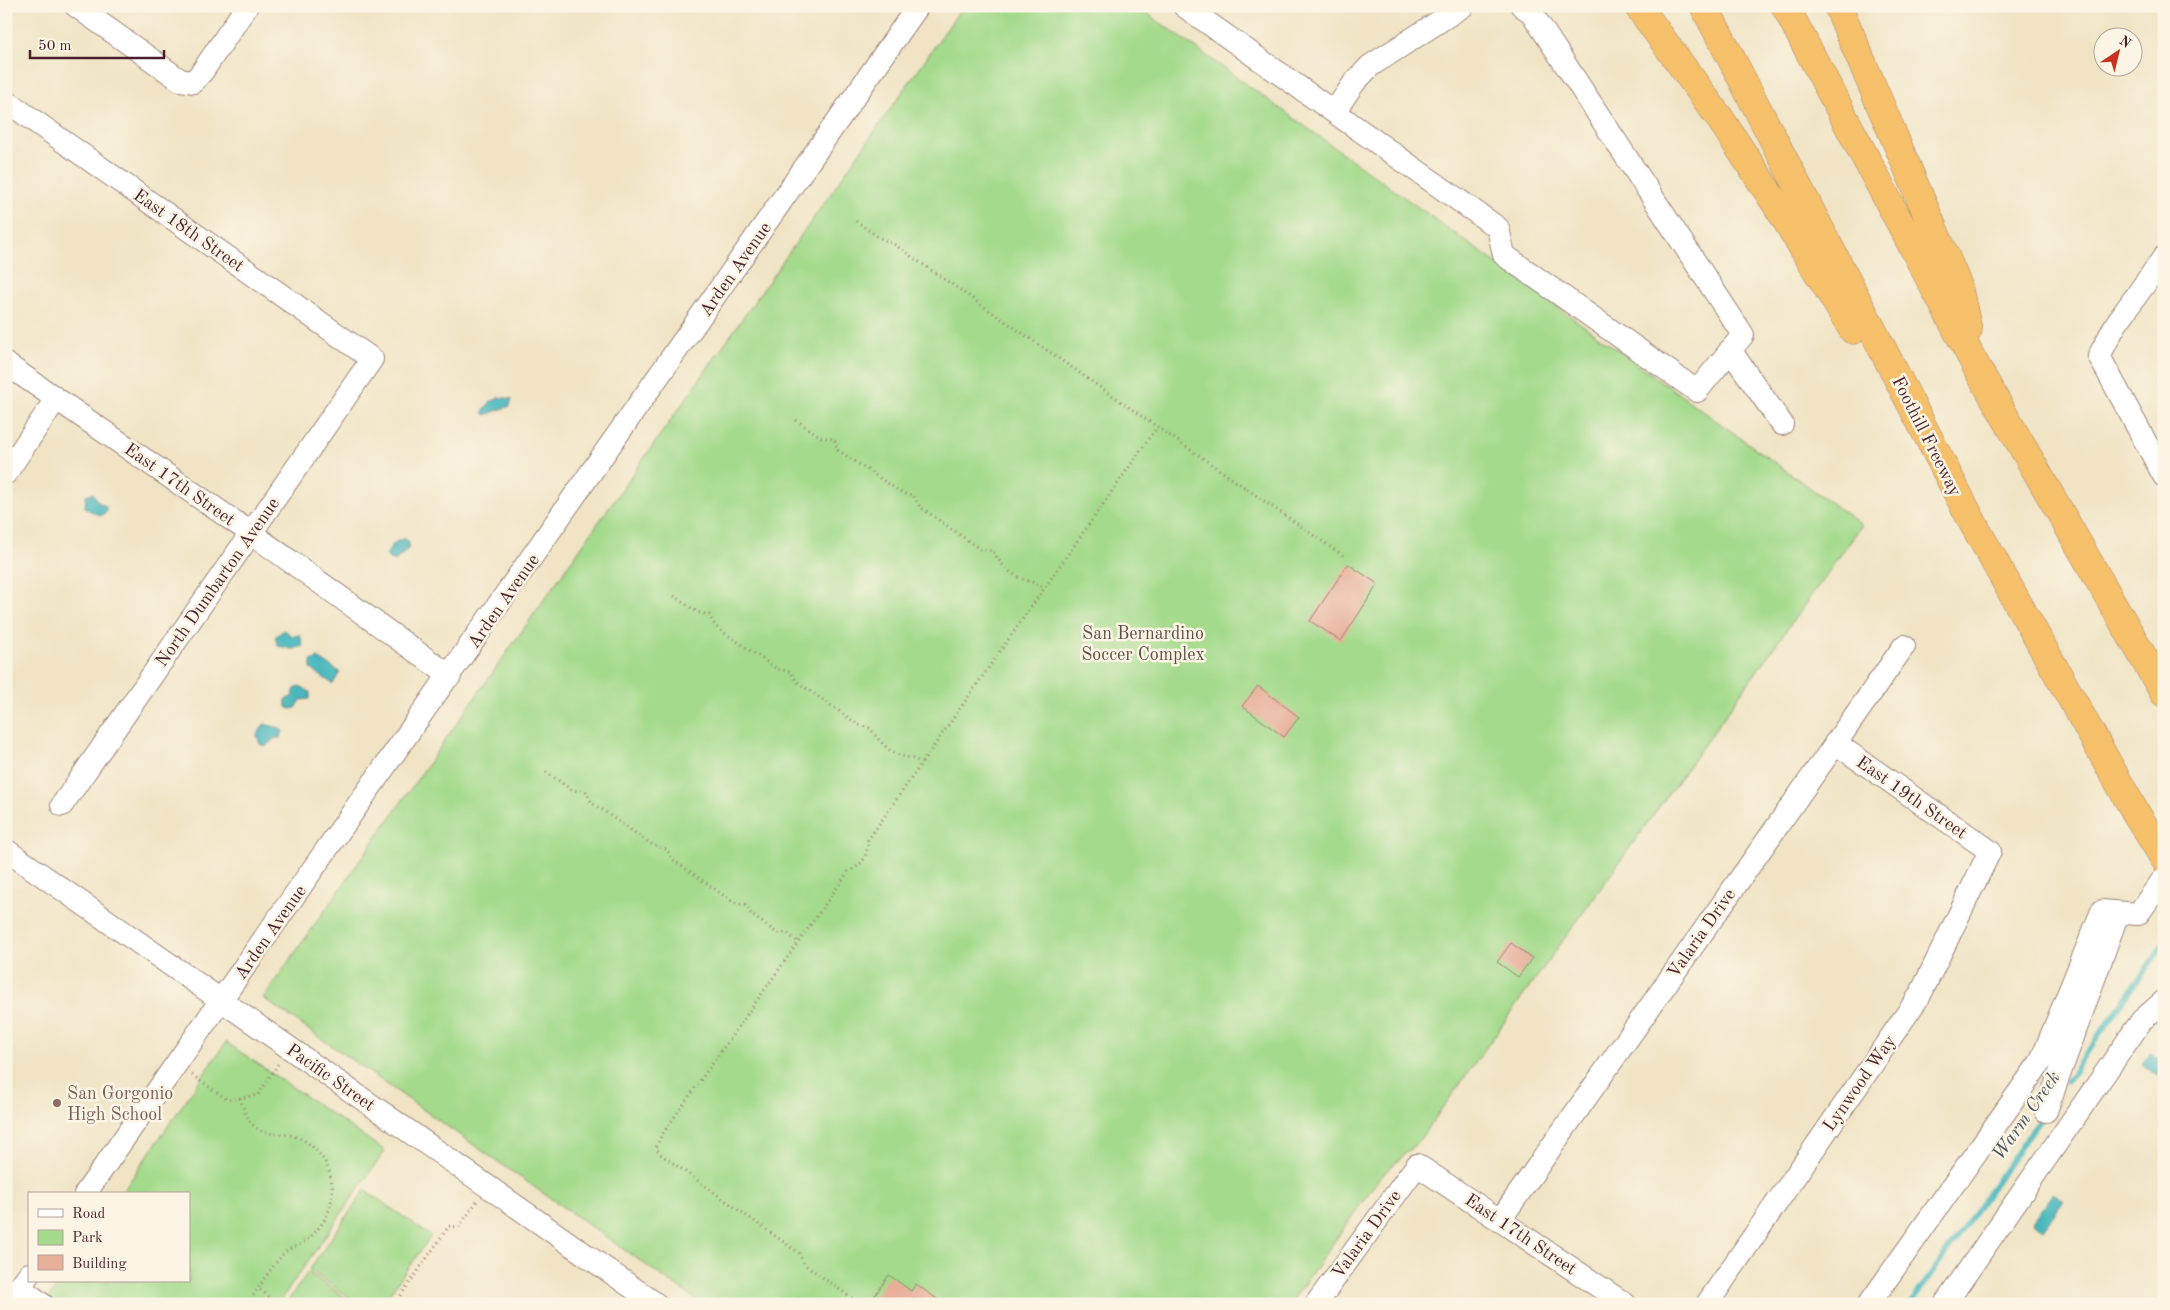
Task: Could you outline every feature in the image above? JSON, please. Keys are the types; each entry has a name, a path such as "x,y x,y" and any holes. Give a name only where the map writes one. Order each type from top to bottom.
{"highway":[{"path":"1638,6 1719,117 1778,207 1974,525"},
{"name":"Foothill Freeway","path":"1704,6 1974,525 2134,810 2164,858"},
{"path":"1785,6 1977,368 2164,693"},
{"path":"1838,6 1958,286 1977,368"}],"street":[{"path":"76,6 180,80 193,82 202,72 247,6"},
{"name":"Arden Avenue","path":"86,1192 918,6"},
{"path":"1184,6 1498,228 1504,256 1696,391 1743,335 1531,12 1522,6"},
{"path":"1334,112 1354,83 1370,66 1463,6"},
{"name":"East 18th Street","path":"6,101 372,359"},
{"path":"2164,257 2116,324 2099,356 2164,476"},
{"path":"1730,350 1782,424"},
{"name":"North Dumbarton Avenue","path":"62,805 372,359"},
{"name":"East 17th Street","path":"6,364 251,534 450,676"},
{"path":"6,473 56,399"},
{"name":"Valaria Drive","path":"1500,1220 1904,646"},
{"name":"East 19th Street","path":"1835,743 1990,850"},
{"name":"Pacific Street","path":"6,850 656,1304"},
{"name":"Lynwood Way","path":"1707,1304 1920,994 1990,850"},
{"path":"1869,1304 2041,1061 2102,911 2138,914 2164,878"},
{"path":"2046,1111 2118,912"},
{"path":"1945,1304 2142,1020 2164,1001"},
{"name":"East 17th Street","path":"1417,1165 1500,1220 1596,1296 1625,1304"},
{"name":"Valaria Drive","path":"1316,1304 1417,1165"},
{"path":"18,1288 42,1304"}],"path":[{"path":"856,221 878,237 895,245 1345,557"},
{"path":"796,420 821,437 834,439 838,450 902,493 912,495 920,507 980,549 993,551 998,562 1024,580 1038,583 1044,588"},
{"path":"860,1304 804,1264 799,1253 659,1153 656,1148 661,1136 848,872 861,864 866,856 868,840 1157,426"},
{"path":"674,596 697,612 709,615 716,627 777,669 791,672 797,682 858,725 870,728 877,740 900,755 913,757 922,763"},
{"path":"546,772 572,790 586,792 592,803 654,846 666,849 672,860 733,902 746,905 752,915 777,932 787,933 798,942"},
{"path":"176,1065 228,1100 258,1095 289,1048"},
{"path":"240,1098 245,1112 253,1125 263,1132 296,1136 312,1146 326,1162 332,1178 333,1198 328,1216 316,1231 302,1243 286,1250 248,1304"},
{"path":"402,1304 396,1302 449,1226 459,1227 487,1186"},
{"path":"258,1288 278,1304"}],"green space":[{"name":"San Bernardino Soccer Complex","path":"963,6 1137,6 1862,525 1418,1142 1380,1177 1290,1304 702,1304 263,998"},
{"path":"226,1042 385,1151 278,1304 45,1304 59,1282 190,1282 190,1192 122,1192"},
{"path":"365,1190 431,1236 382,1304 359,1304 309,1270"},
{"path":"308,1272 354,1304 286,1304"}],"water":[{"path":"498,397 512,399 510,406 485,415 483,412 491,401 496,400"},
{"path":"93,493 97,501 105,506 107,511 101,516 85,508 86,495"},
{"path":"404,538 409,542 408,549 395,561 388,558 386,555 394,543"},
{"path":"284,630 292,636 300,635 303,646 292,649 278,646 275,637"},
{"path":"318,658 340,672 333,684 311,669 311,661"},
{"path":"300,686 310,692 310,699 301,700 296,708 290,709 286,706 286,699 292,697 295,689"},
{"path":"264,724 280,728 283,732 280,738 275,738 266,746 260,744 257,735"},
{"path":"2150,1053 2164,1062 2164,1079 2142,1064"},
{"path":"2053,1194 2064,1201 2043,1229 2033,1222"}],"building":[{"path":"1348,564 1378,584 1341,641 1310,621"},
{"path":"1258,686 1299,717 1284,737 1242,706"},
{"path":"1511,943 1532,958 1518,977 1497,962"},
{"path":"889,1275 911,1291 916,1284 944,1304 869,1304"}],"waterway":[{"name":"Warm Creek","path":"2067,1081 2164,943"},
{"name":"Warm Creek","path":"1910,1304 2043,1115"}],"place":[{"name":"San Gorgonio High School","path":"57,1103"}]}
